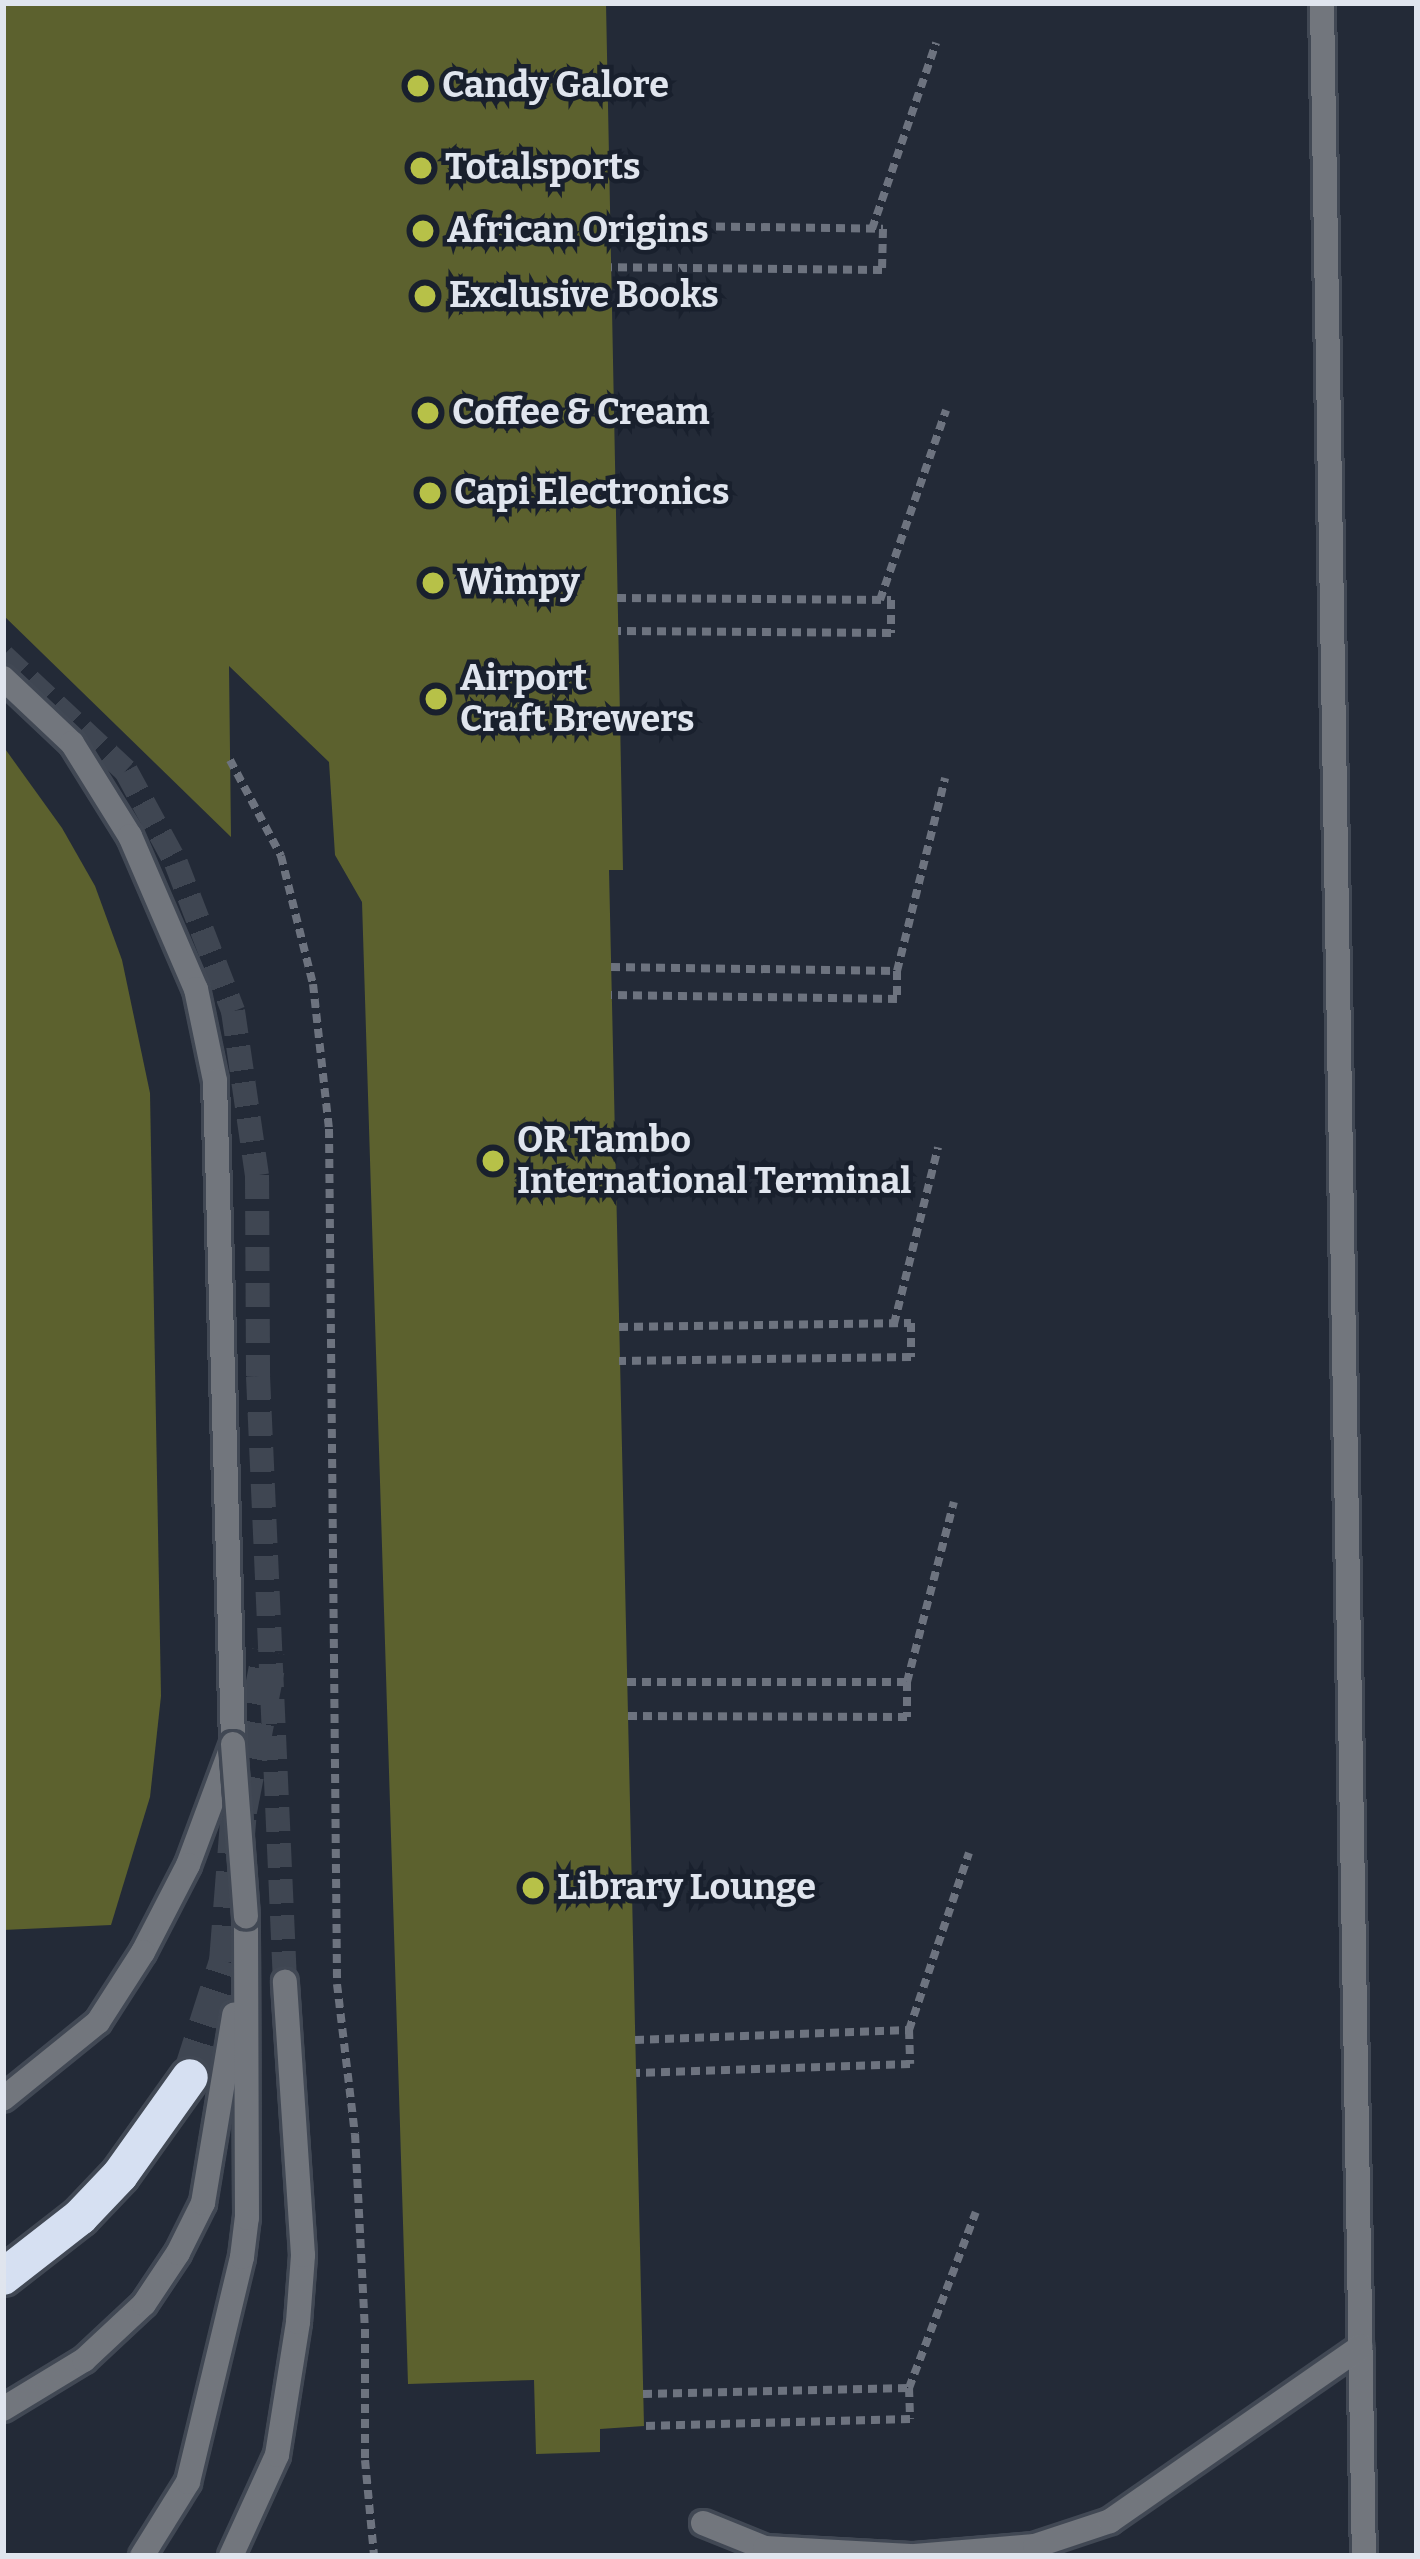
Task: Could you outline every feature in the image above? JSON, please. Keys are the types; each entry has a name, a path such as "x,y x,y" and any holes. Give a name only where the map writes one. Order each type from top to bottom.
{"highway":[{"path":"3,2277 80,2218 120,2175 190,2077"}],"street":[{"path":"1322,3 1364,2556"},
{"path":"3,679 72,743 130,836 196,989 215,1081 233,1744 246,1917 247,2218 242,2257 188,2482 142,2556"},
{"path":"3,2099 98,2022 188,1865 233,1744"},
{"path":"3,2409 84,2360 144,2304 203,2203 246,1917"},
{"path":"231,2556 277,2455 287,2408 303,2255 285,1982"},
{"path":"703,2523 765,2548 916,2556 1035,2546 1110,2521 1360,2348"}],"path":[{"path":"872,229 936,43"},
{"path":"611,225 883,229 882,270 611,267"},
{"path":"880,600 946,410"},
{"path":"617,598 891,600 891,633 619,631"},
{"path":"230,760 281,856 313,984 329,1129 338,1984 355,2134 365,2329 364,2460 374,2556"},
{"path":"611,995 897,999 897,971 945,778"},
{"path":"611,967 897,971"},
{"path":"894,1324 938,1147"},
{"path":"619,1328 911,1323 911,1357 619,1361"},
{"path":"627,1716 908,1717 907,1682 954,1502"},
{"path":"627,1682 907,1682"},
{"path":"636,2073 910,2064 909,2030 969,1853"},
{"path":"635,2040 909,2030"},
{"path":"644,2426 910,2420 908,2388 976,2212"},
{"path":"643,2394 908,2388"}],"building":[{"name":"OR Tambo International Terminal","path":"3,3 606,3 623,870 609,870 644,2426 600,2429 600,2452 536,2454 534,2380 408,2384 362,902 335,855 329,762 229,666 231,837 3,615"},
{"path":"3,746 62,828 95,886 122,960 150,1093 161,1696 150,1797 111,1925 3,1930"}],"tunnel":[{"path":"3,656 126,771 176,863 233,1011 257,1175 258,1376 285,1982"},
{"path":"190,2077 227,1962 239,1811 270,1652"}],"place":[{"name":"Candy Galore","path":"418,86"},
{"name":"Totalsports","path":"421,168"},
{"name":"African Origins","path":"423,231"},
{"name":"Exclusive Books","path":"425,296"},
{"name":"Coffee & Cream","path":"428,413"},
{"name":"Capi Electronics","path":"430,493"},
{"name":"Wimpy","path":"433,583"},
{"name":"Airport Craft Brewers","path":"436,699"},
{"name":"OR Tambo International Terminal","path":"493,1161"},
{"name":"Library Lounge","path":"533,1888"}]}
